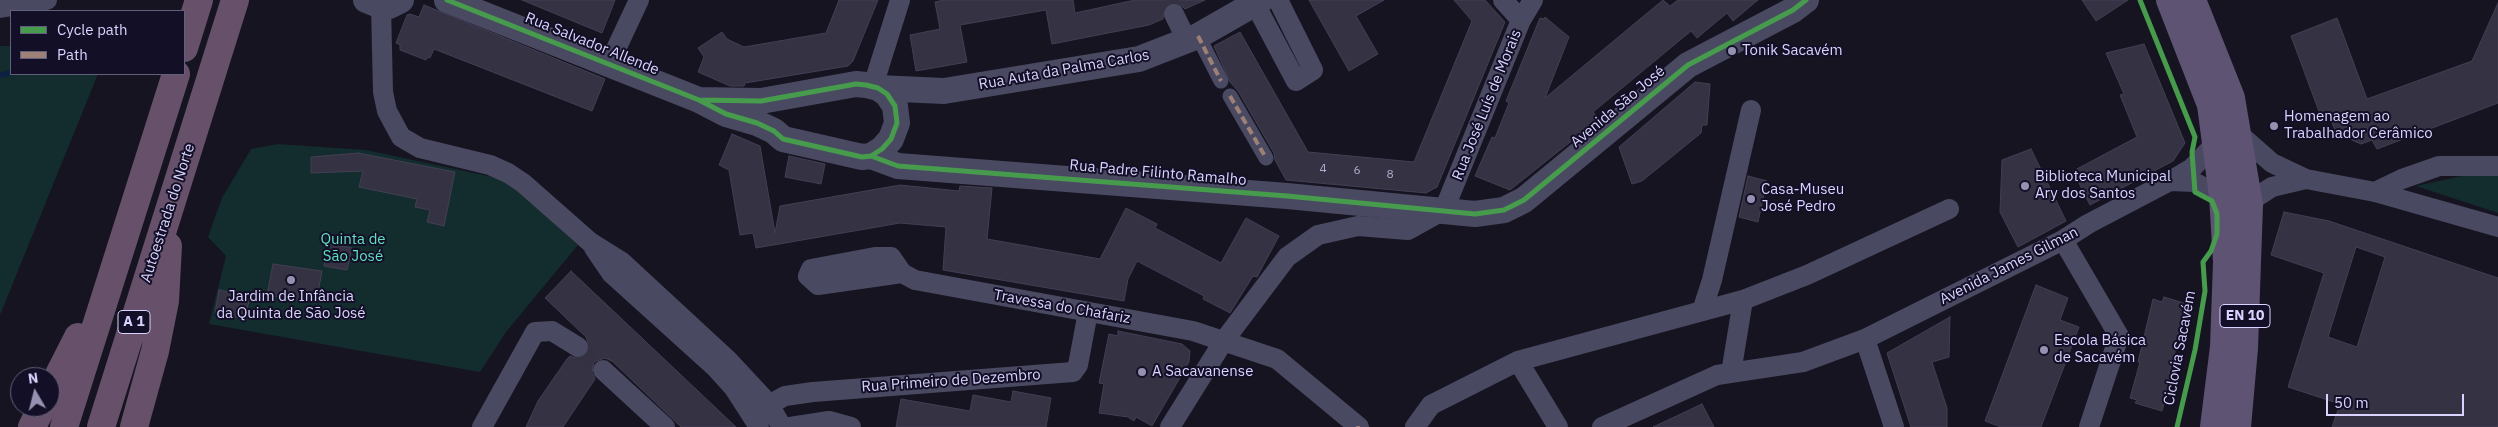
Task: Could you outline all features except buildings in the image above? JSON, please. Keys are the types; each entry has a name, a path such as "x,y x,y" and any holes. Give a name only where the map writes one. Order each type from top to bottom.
{"highway":[{"path":"185,45 199,0"},
{"name":"Autoestrada do Norte","path":"101,427 235,0"},
{"name":"A 1","path":"64,427 176,75"},
{"path":"134,427 155,351 165,300 168,258 167,217"},
{"path":"60,372 114,267"}],"main road":[{"name":"EN 10","path":"2170,0 2211,105 2228,139"},
{"name":"EN 10","path":"2192,0 2231,98 2228,139 2236,203 2245,318 2237,427"},
{"name":"EN 10","path":"2214,427 2224,347 2227,262 2236,203"}],"street":[{"path":"0,8 47,0"},
{"name":"Rua Salvador Allende","path":"446,0 699,100"},
{"path":"609,64 639,0"},
{"path":"871,156 892,139 897,123 897,112 891,100 876,87 900,0"},
{"path":"1503,0 1521,20"},
{"name":"Rua José Luís de Morais","path":"1444,210 1521,20 1533,0"},
{"name":"Avenida São José","path":"1444,210 1475,214 1504,210 1524,200 1688,65 1786,14 1806,0"},
{"name":"Rua Auta da Palma Carlos","path":"699,100 742,102 784,97 856,84 944,91 1138,59 1193,39 1262,1"},
{"path":"383,2 383,92 386,111 401,137 420,148 490,165 508,173 523,183 590,242 622,262 728,360 760,415 782,427"},
{"path":"1174,14 1221,81"},
{"name":"Rua Auta da Palma Carlos","path":"897,123 944,91"},
{"path":"1230,96 1266,158"},
{"path":"774,131 770,110 774,104 784,97"},
{"name":"Rua Padre Filinto Ramalho","path":"699,100 726,114 758,122 774,131 783,139 854,157 871,156 898,166 968,170 1444,210"},
{"path":"1702,311 1712,280 1751,110"},
{"path":"2228,139 2306,179 2375,192 2498,227"},
{"name":"Avenida James Gilman","path":"1602,427 1717,375 1802,362 1865,339 2063,240 2088,224 2192,168 2228,139"},
{"path":"2375,192 2402,179 2439,166 2498,166"},
{"path":"2170,180 2194,182 2236,203 2258,196 2272,187 2306,179"},
{"path":"1170,427 1223,342 1287,257 1318,235 1358,226 1408,230 1444,210"},
{"path":"1415,427 1431,405 1518,361 1743,300 1807,275 1949,210"},
{"path":"2063,240 2119,336 2089,427"},
{"name":"Travessa do Chafariz","path":"902,273 915,280 1193,331 1277,359 1358,427"},
{"path":"1731,373 1743,300"},
{"name":"Rua Primeiro de Dezembro","path":"760,415 785,396 813,392 1072,372 1078,365 1088,312"},
{"path":"482,427 536,332 552,331 578,347"},
{"path":"1865,339 1894,427"},
{"path":"1518,361 1558,427"},
{"path":"603,370 665,427"},
{"path":"790,427 829,421 852,427"}],"green space":[{"path":"0,46 10,46 10,75 98,75 0,315"},
{"name":"Quinta de São José","path":"278,144 366,150 507,180 578,245 506,332 480,372 209,324 226,256 208,237 222,198 251,149"},
{"path":"2471,174 2498,176 2498,213 2416,186"}],"waterway":[{"path":"0,75 10,73"}],"tunnel":[{"path":"1168,0 1174,14"},
{"path":"578,347 603,370"}],"marked path":[{"path":"1198,36 1221,81"},
{"path":"1230,96 1266,158"}],"cycle path":[{"path":"447,0 699,100 726,114 757,123 774,131 783,139 862,157 871,156 882,149 891,139 897,123 895,106 887,94 878,88 866,85 856,84 761,101 699,100"},
{"path":"871,156 898,166 1287,196 1475,214 1504,210 1524,200 1688,65 1793,10 1806,0"},
{"name":"Ciclovia Sacavém","path":"2140,0 2195,137 2192,152 2195,192 2212,201 2217,214 2217,234 2211,251 2203,262 2205,291 2195,350 2177,427"}],"place":[{"name":"Tonik Sacavém","path":"1732,51"},
{"name":"Homenagem ao Trabalhador Cerâmico","path":"2274,126"},
{"name":"Biblioteca Municipal Ary dos Santos","path":"2025,186"},
{"name":"Casa-Museu José Pedro","path":"1751,199"},
{"name":"Jardim de Infância da Quinta de São José","path":"291,280"},
{"name":"Escola Básica de Sacavém","path":"2044,350"},
{"name":"A Sacavanense","path":"1142,372"}]}
